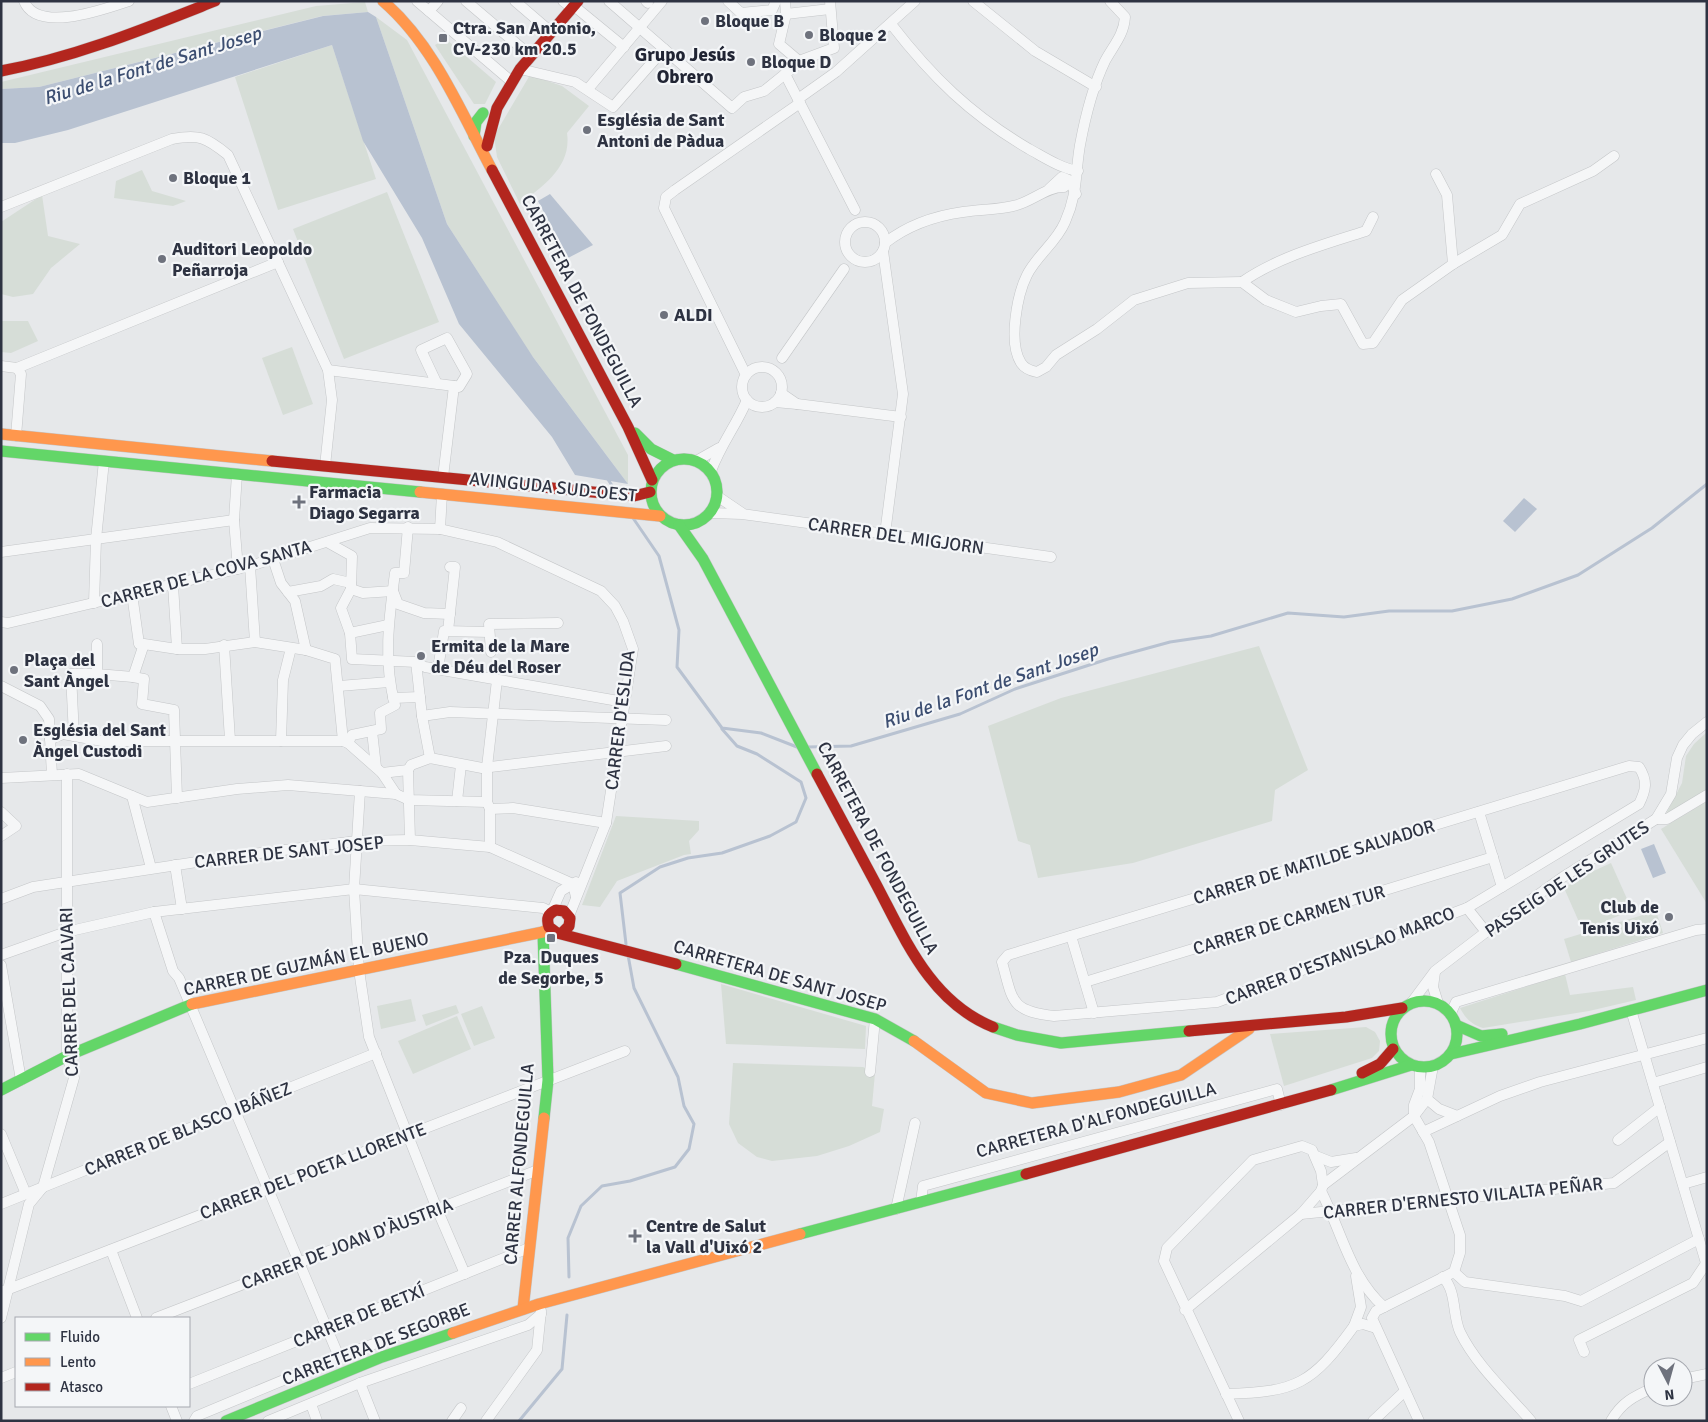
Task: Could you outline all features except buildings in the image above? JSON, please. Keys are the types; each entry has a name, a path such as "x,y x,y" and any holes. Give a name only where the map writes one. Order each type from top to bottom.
{"street":[{"path":"24,1 26,6 41,16 60,20 129,1"},
{"path":"1,71 101,46 215,1"},
{"name":"CARRETERA DE FONDEGUILLA","path":"383,1 404,18 425,47 445,82 628,427 652,480"},
{"name":"CARRETERA DE FONDEGUILLA","path":"393,1 408,13 435,45 485,114 486,146 505,192"},
{"path":"417,1 512,82"},
{"path":"429,11 438,1"},
{"path":"466,1 531,56"},
{"path":"515,1 551,32"},
{"path":"609,1 732,108 744,97 764,91 799,61 834,48 830,5 786,14"},
{"path":"588,89 662,1"},
{"path":"728,1 741,12 772,10 776,1"},
{"path":"784,1 786,14 779,44 799,61"},
{"path":"749,372 738,357 669,221 664,208 666,197 836,72 915,1"},
{"path":"973,1 1035,51 1096,88"},
{"path":"785,74 855,210 867,222 881,231 903,229 935,217 962,212 1005,208 1028,202 1067,179 1080,146 1105,62 1124,29 1125,17 1110,1"},
{"path":"474,136 485,114 572,4 624,47"},
{"path":"891,24 921,62 969,108 1067,179 1073,198 1065,222 1054,242 1028,273 1020,292 1016,314 1017,351 1021,363 1028,370 1037,372 1046,367 1056,354 1096,329 1134,300 1188,283 1242,282 1256,272 1325,244 1366,231 1373,217"},
{"path":"520,69 575,82 613,107 664,49"},
{"path":"445,82 454,90 467,117 485,114"},
{"path":"485,114 486,146"},
{"path":"1,207 172,139 193,135 214,144 228,154 328,370 332,400 323,482"},
{"path":"1242,282 1266,300 1296,312 1321,306 1341,304 1363,344 1374,343 1402,300 1454,264 1502,235 1520,204 1593,171 1614,156"},
{"path":"1436,174 1447,195 1454,264"},
{"path":"844,269 847,252 845,241 853,226 855,210"},
{"path":"853,226 867,222"},
{"path":"847,252 856,260 869,262 874,260 884,247 903,229"},
{"path":"881,231 903,394 885,534"},
{"path":"749,372 767,368 782,358 844,269 856,260"},
{"path":"874,260 887,276"},
{"path":"1,366 16,368 278,262"},
{"path":"328,370 437,384 459,386 467,374 447,338 421,350 437,384"},
{"path":"778,375 782,358"},
{"path":"16,368 21,374 16,436"},
{"path":"767,368 778,375 781,380 781,393 775,402"},
{"path":"749,372 742,390 747,400 756,406 763,407 775,402 901,417"},
{"path":"443,477 454,386"},
{"path":"781,393 797,404"},
{"path":"711,471 720,448 739,420 747,400"},
{"path":"739,420 756,406"},
{"name":"CARRETERA DE FONDEGUILLA","path":"628,427 651,449 673,460"},
{"name":"AVINGUDA SUD-OEST","path":"1,434 634,496 650,492"},
{"path":"94,603 96,539 106,445"},
{"path":"696,460 711,471 716,483 718,496 710,513 700,522 679,525 668,522 660,516 652,505 650,492 652,480 660,467 673,460 696,460 720,448"},
{"name":"AVINGUDA SUD-OEST","path":"1,451 647,513 660,516"},
{"path":"238,569 234,520 239,458"},
{"name":"AVINGUDA SUD-OEST","path":"442,494 443,477"},
{"path":"440,529 442,494"},
{"name":"CARRER DEL MIGJORN","path":"718,496 742,514"},
{"name":"CARRER DEL MIGJORN","path":"710,513 742,514 1050,557"},
{"path":"1,552 234,520"},
{"name":"CARRETERA DE FONDEGUILLA","path":"700,522 703,559"},
{"name":"CARRETERA DE FONDEGUILLA","path":"679,525 703,559 916,960 950,1001 988,1026 1023,1038 1061,1043 1346,1018 1407,1005"},
{"path":"379,770 377,730 380,712 395,705 389,682 388,625 395,573 404,573 408,527"},
{"name":"CARRER DE LA COVA SANTA","path":"1,622 8,623 250,566 370,528 408,527 440,529"},
{"name":"CARRER D'ESLIDA","path":"440,529 497,542 601,590 615,606 623,621 632,649 606,823 569,916"},
{"path":"327,542 352,556 351,586 341,608 350,633 352,659 388,659 416,662 424,667 624,702"},
{"path":"273,559 281,583 295,601 306,650"},
{"path":"250,566 255,642"},
{"path":"448,632 455,567 450,567"},
{"path":"288,592 321,586 333,579 363,593 393,591"},
{"path":"173,585 177,649"},
{"path":"393,591 398,604 424,613 450,614"},
{"path":"132,594 141,644 133,677"},
{"path":"438,669 444,631 558,623"},
{"path":"350,633 388,625"},
{"path":"489,628 491,652"},
{"path":"141,644 177,649 205,649 255,642 306,650 335,659 346,742"},
{"path":"97,644 97,674"},
{"path":"224,645 230,740"},
{"path":"281,740 283,680 291,648"},
{"path":"416,662 422,716 430,758"},
{"path":"74,736 71,674 97,674 144,679 142,704 174,710 177,798"},
{"path":"490,847 487,767 497,680"},
{"path":"339,686 389,682"},
{"path":"1,686 40,706 49,719 52,775"},
{"path":"393,698 420,697"},
{"path":"422,716 450,712 666,720"},
{"name":"PASSEIG DE LES GRUTES","path":"1407,1005 1435,971 1486,932 1563,877 1656,819 1671,794 1677,758 1683,745 1692,734 1707,722"},
{"path":"346,742 352,735 377,730"},
{"path":"50,739 63,734 102,741 281,740 346,742 379,770 396,794"},
{"path":"410,840 408,770 411,764 430,758 482,768 666,746"},
{"path":"457,801 461,765"},
{"name":"CARRER D'ESTANISLAO MARCO","path":"1016,1005 1030,1014 1054,1016 1217,1002 1467,908 1639,804 1646,792 1645,776 1639,767 1629,766"},
{"name":"CARRER DE MATILDE SALVADOR","path":"1016,1005 1002,962 1008,955 1629,766"},
{"path":"379,770 408,770"},
{"name":"CARRER DEL CALVARI","path":"1,1318 5,1290 29,1204 43,1187 74,1078 67,1056 67,774"},
{"path":"1,778 79,774 147,802 288,785 396,794 409,800 457,801 606,823"},
{"path":"360,791 354,889 359,970 369,1037 407,1135 465,1274"},
{"path":"1656,819 1668,819 1707,795"},
{"path":"132,796 151,868"},
{"path":"1,812 16,826 1,836"},
{"path":"1479,812 1502,887"},
{"name":"CARRER DE SANT JOSEP","path":"1,899 33,888 66,881 357,841 410,840 490,847 573,884"},
{"name":"CARRER DE CARMEN TUR","path":"1085,982 1493,858"},
{"path":"175,865 182,909"},
{"path":"1,954 66,932 154,912 354,889 543,908 552,912 564,911 569,916 569,926 562,933 546,930 547,918 552,912 561,890 584,878"},
{"path":"573,884 576,897"},
{"path":"1467,908 1486,932"},
{"path":"154,912 173,971 178,978 338,1357"},
{"path":"1451,1013 1456,1002 1696,930 1707,929"},
{"name":"CARRER DE GUZMÁN EL BUENO","path":"1,1090 67,1056 189,1005 546,930"},
{"name":"CARRER ALFONDEGUILLA","path":"523,1309 548,1080 546,930"},
{"name":"CARRETERA DE SANT JOSEP","path":"562,933 875,1019 914,1041 986,1093 1032,1103 1120,1092 1181,1075 1251,1027"},
{"path":"1071,936 1094,1013"},
{"path":"1,965 20,1080"},
{"path":"1435,971 1433,987 1438,1003"},
{"path":"1451,1054 1457,1041 1456,1025 1451,1013 1438,1003 1426,1000 1407,1005 1392,1022 1390,1036 1393,1049 1401,1058 1416,1066 1433,1066 1451,1054 1580,1024 1707,990"},
{"path":"1584,1352 1579,1340 1693,1282 1706,1263 1631,1010"},
{"name":"CARRETERA DE FONDEGUILLA","path":"1346,1018 1374,1022 1390,1036"},
{"path":"870,1072 875,1019"},
{"path":"1456,1025 1481,1036 1580,1024"},
{"path":"1422,1132 1500,1096 1540,1082 1707,1038"},
{"name":"CARRETERA D'ALFONDEGUILLA","path":"1315,1093 1380,1064 1393,1049"},
{"name":"CARRER DEL POETA LLORENTE","path":"5,1290 625,1051"},
{"name":"CARRER DE BLASCO IBÁÑEZ","path":"1,1204 376,1054"},
{"path":"1416,1066 1420,1090 1414,1105 1414,1116 1429,1142 1460,1243 1454,1272"},
{"name":"CARRETERA D'ALFONDEGUILLA","path":"540,1309 1416,1066"},
{"path":"1433,1066 1427,1099 1439,1109 1457,1116"},
{"path":"1653,1083 1707,1067"},
{"name":"CARRETERA D'ALFONDEGUILLA","path":"921,1202 923,1186 1277,1089 1281,1105"},
{"name":"CARRER D'ERNESTO VILALTA PEÑAR","path":"1185,1310 1302,1214 1322,1188 1414,1116 1427,1099"},
{"path":"1618,1140 1660,1108"},
{"path":"896,1209 915,1123"},
{"path":"1,1134 26,1194"},
{"name":"CARRER D'ERNESTO VILALTA PEÑAR","path":"1302,1214 1614,1183 1670,1142"},
{"path":"1226,1394 1278,1391 1297,1384 1321,1368 1354,1326 1361,1307 1359,1286 1322,1188 1316,1156 1312,1150 1302,1146 1253,1160 1167,1248 1164,1261 1185,1310 1239,1421"},
{"path":"1316,1156 1332,1162 1358,1158"},
{"name":"CARRER DE JOAN D'ÀUSTRIA","path":"159,1317 538,1170"},
{"path":"1683,1184 1707,1177"},
{"path":"1454,1272 1466,1282 1565,1296 1581,1301 1699,1239"},
{"name":"CARRER DE BETXÍ","path":"190,1384 529,1248"},
{"path":"111,1250 137,1317"},
{"path":"1352,1266 1375,1299 1384,1307"},
{"path":"1419,1421 1374,1323 1376,1311 1454,1272"},
{"path":"1444,1277 1451,1285 1454,1315 1460,1333 1478,1359 1531,1421"},
{"path":"1453,1298 1466,1282"},
{"name":"CARRETERA DE SEGORBE","path":"226,1421 382,1357 523,1309 540,1309"},
{"path":"486,1421 537,1350 540,1309"},
{"name":"CARRETERA DE SEGORBE","path":"268,1421 360,1383 528,1324 540,1309"},
{"name":"CARRETERA DE SEGORBE","path":"194,1421 197,1416 338,1357 435,1321"},
{"path":"1354,1326 1374,1323"},
{"path":"1,1378 15,1372"},
{"path":"1693,1377 1707,1374"},
{"path":"360,1383 375,1421"},
{"path":"1373,1421 1405,1391"},
{"path":"1611,1421 1619,1407 1635,1395 1643,1392"},
{"path":"311,1404 318,1421"},
{"path":"171,1407 177,1421"},
{"path":"452,1421 462,1408"}],"shaded area":[{"path":"365,2 368,12 322,16 39,87 1,89 1,82 316,6"},
{"path":"376,17 407,40 628,455 628,484 530,353 447,224"},
{"path":"446,39 496,82 485,104 474,104 435,45"},
{"path":"332,45 376,179 278,210 235,77"},
{"path":"530,75 562,86 589,106 567,133 565,156 560,166 546,183 520,204 497,157 494,136"},
{"path":"142,170 152,191 186,201 173,206 114,198 116,181"},
{"path":"387,192 439,322 344,359 293,229"},
{"path":"42,195 48,236 80,244 51,268 33,294 13,297 1,294 1,222"},
{"path":"1,321 28,321 38,341 11,353 1,352"},
{"path":"292,347 313,404 283,415 262,358"},
{"path":"1259,646 1308,770 1275,790 1272,821 1133,863 1038,878 1030,845 1018,841 988,726 1061,698"},
{"path":"1707,732 1707,792 1702,792 1665,816 1682,783 1686,756 1694,744"},
{"path":"1707,801 1707,904 1661,829"},
{"path":"616,816 699,821 699,830 689,841 691,854 617,881 600,907 582,905"},
{"path":"1611,863 1632,910 1583,931 1564,888 1587,874"},
{"path":"1656,911 1663,933 1571,962 1564,939"},
{"path":"1565,974 1570,995 1633,987 1636,1000 1589,1011 1483,1028 1469,1021 1460,1008"},
{"path":"721,984 866,1026 865,1049 726,1044"},
{"path":"411,999 416,1021 381,1029 377,1006"},
{"path":"456,1005 459,1013 426,1026 422,1015"},
{"path":"482,1006 495,1038 474,1046 461,1014"},
{"path":"457,1016 471,1049 413,1074 398,1041"},
{"path":"1366,1027 1375,1032 1380,1041 1379,1051 1372,1058 1284,1086 1270,1034"},
{"path":"733,1063 863,1067 875,1073 872,1106 884,1109 880,1132 849,1146 817,1156 772,1161 757,1157 738,1143 729,1124"}],"water":[{"path":"368,12 376,17 447,224 533,357 628,484 575,475 552,437 459,324 422,238 363,141 332,45 68,130 15,143 1,143 1,89 39,87 323,16"},
{"path":"550,194 593,245 568,258 538,201"},
{"path":"1524,498 1537,509 1515,532 1503,521"},
{"path":"1654,844 1666,873 1653,878 1641,849"}],"waterway":[{"name":"Riu de la Font de Sant Josep","path":"607,478 615,490"},
{"name":"Riu de la Font de Sant Josep","path":"808,747 851,746 960,714 1015,689 1108,659 1170,642 1211,636 1288,613 1344,617 1389,611 1452,611 1512,599 1578,575 1652,528 1707,484"},
{"name":"Riu de la Font de Sant Josep","path":"633,518 659,556 679,630 677,667 722,728 761,733 797,747"},
{"path":"626,944 620,893 660,867 688,858 722,853 770,836 796,822 806,798 801,782 757,754 737,746 722,729"},
{"path":"569,1277 568,1238 581,1206 602,1186 630,1181 675,1167 689,1149 694,1124 684,1106 678,1077 634,988 628,955"},
{"path":"519,1421 562,1369 567,1315"}],"traffic: fast":[{"path":"474,136 476,122 483,113"},
{"path":"635,433 651,449 673,460"},
{"path":"1,451 420,492"},
{"path":"690,459 708,468 715,479 717,492 715,505 708,516 697,523 678,525 660,516 653,505 651,486 660,468 671,461 690,459"},
{"path":"679,525 703,559 817,774"},
{"path":"543,932 548,1080 544,1118"},
{"path":"676,964 875,1019 914,1041"},
{"path":"1451,1054 1580,1024 1707,990"},
{"path":"1418,1001 1430,1001 1442,1006 1452,1016 1457,1028 1457,1034 1455,1047 1442,1062 1430,1067 1418,1067 1406,1062 1396,1052 1391,1040 1391,1028 1396,1016 1406,1006 1418,1001"},
{"path":"1,1090 67,1056 192,1004"},
{"path":"1456,1025 1481,1036 1502,1034"},
{"path":"993,1027 1017,1035 1061,1043 1189,1031"},
{"path":"1331,1090 1411,1065"},
{"path":"800,1234 1026,1174"},
{"path":"226,1421 382,1357 453,1333"}],"traffic: slow":[{"path":"383,1 401,19 432,59 492,170"},
{"path":"1,434 272,461"},
{"path":"420,492 660,516"},
{"path":"192,1004 543,932 549,928"},
{"path":"914,1041 986,1093 1032,1103 1119,1092 1181,1075 1249,1029"},
{"path":"523,1309 544,1118"},
{"path":"453,1333 539,1304 800,1234"}],"traffic: jam":[{"path":"1,71 83,50 136,32 215,1"},
{"path":"487,146 497,108 520,69 578,1"},
{"path":"492,170 628,427 652,480"},
{"path":"272,461 634,496 650,492"},
{"path":"817,774 899,928 923,968 953,1002 971,1016 993,1027"},
{"path":"562,933 569,926 570,918 564,911 556,910 549,915 548,921 549,927 557,933 676,964"},
{"path":"1189,1031 1346,1017 1402,1008"},
{"path":"1362,1073 1380,1064 1393,1049"},
{"path":"1026,1174 1331,1090"}],"place":[{"name":"Bloque B","path":"705,21"},
{"name":"Bloque 2","path":"809,35"},
{"name":"Ctra. San Antonio, CV-230 km 20.5","path":"443,38"},
{"name":"Bloque D","path":"751,62"},
{"name":"Església de Sant Antoni de Pàdua","path":"587,130"},
{"name":"Bloque 1","path":"173,178"},
{"name":"Auditori Leopoldo Peñarroja","path":"162,259"},
{"name":"ALDI","path":"664,315"},
{"name":"Farmacia Diago Segarra","path":"299,502"},
{"name":"Ermita de la Mare de Déu del Roser","path":"421,656"},
{"name":"Plaça del Sant Àngel","path":"14,670"},
{"name":"Església del Sant Àngel Custodi","path":"23,740"},
{"name":"Club de Tenis Uixó","path":"1669,917"},
{"name":"Pza. Duques de Segorbe, 5","path":"551,938"},
{"name":"Centre de Salut la Vall d'Uixó 2","path":"635,1236"}],"district":[{"name":"Grupo Jesús Obrero","path":"685,65"}]}
